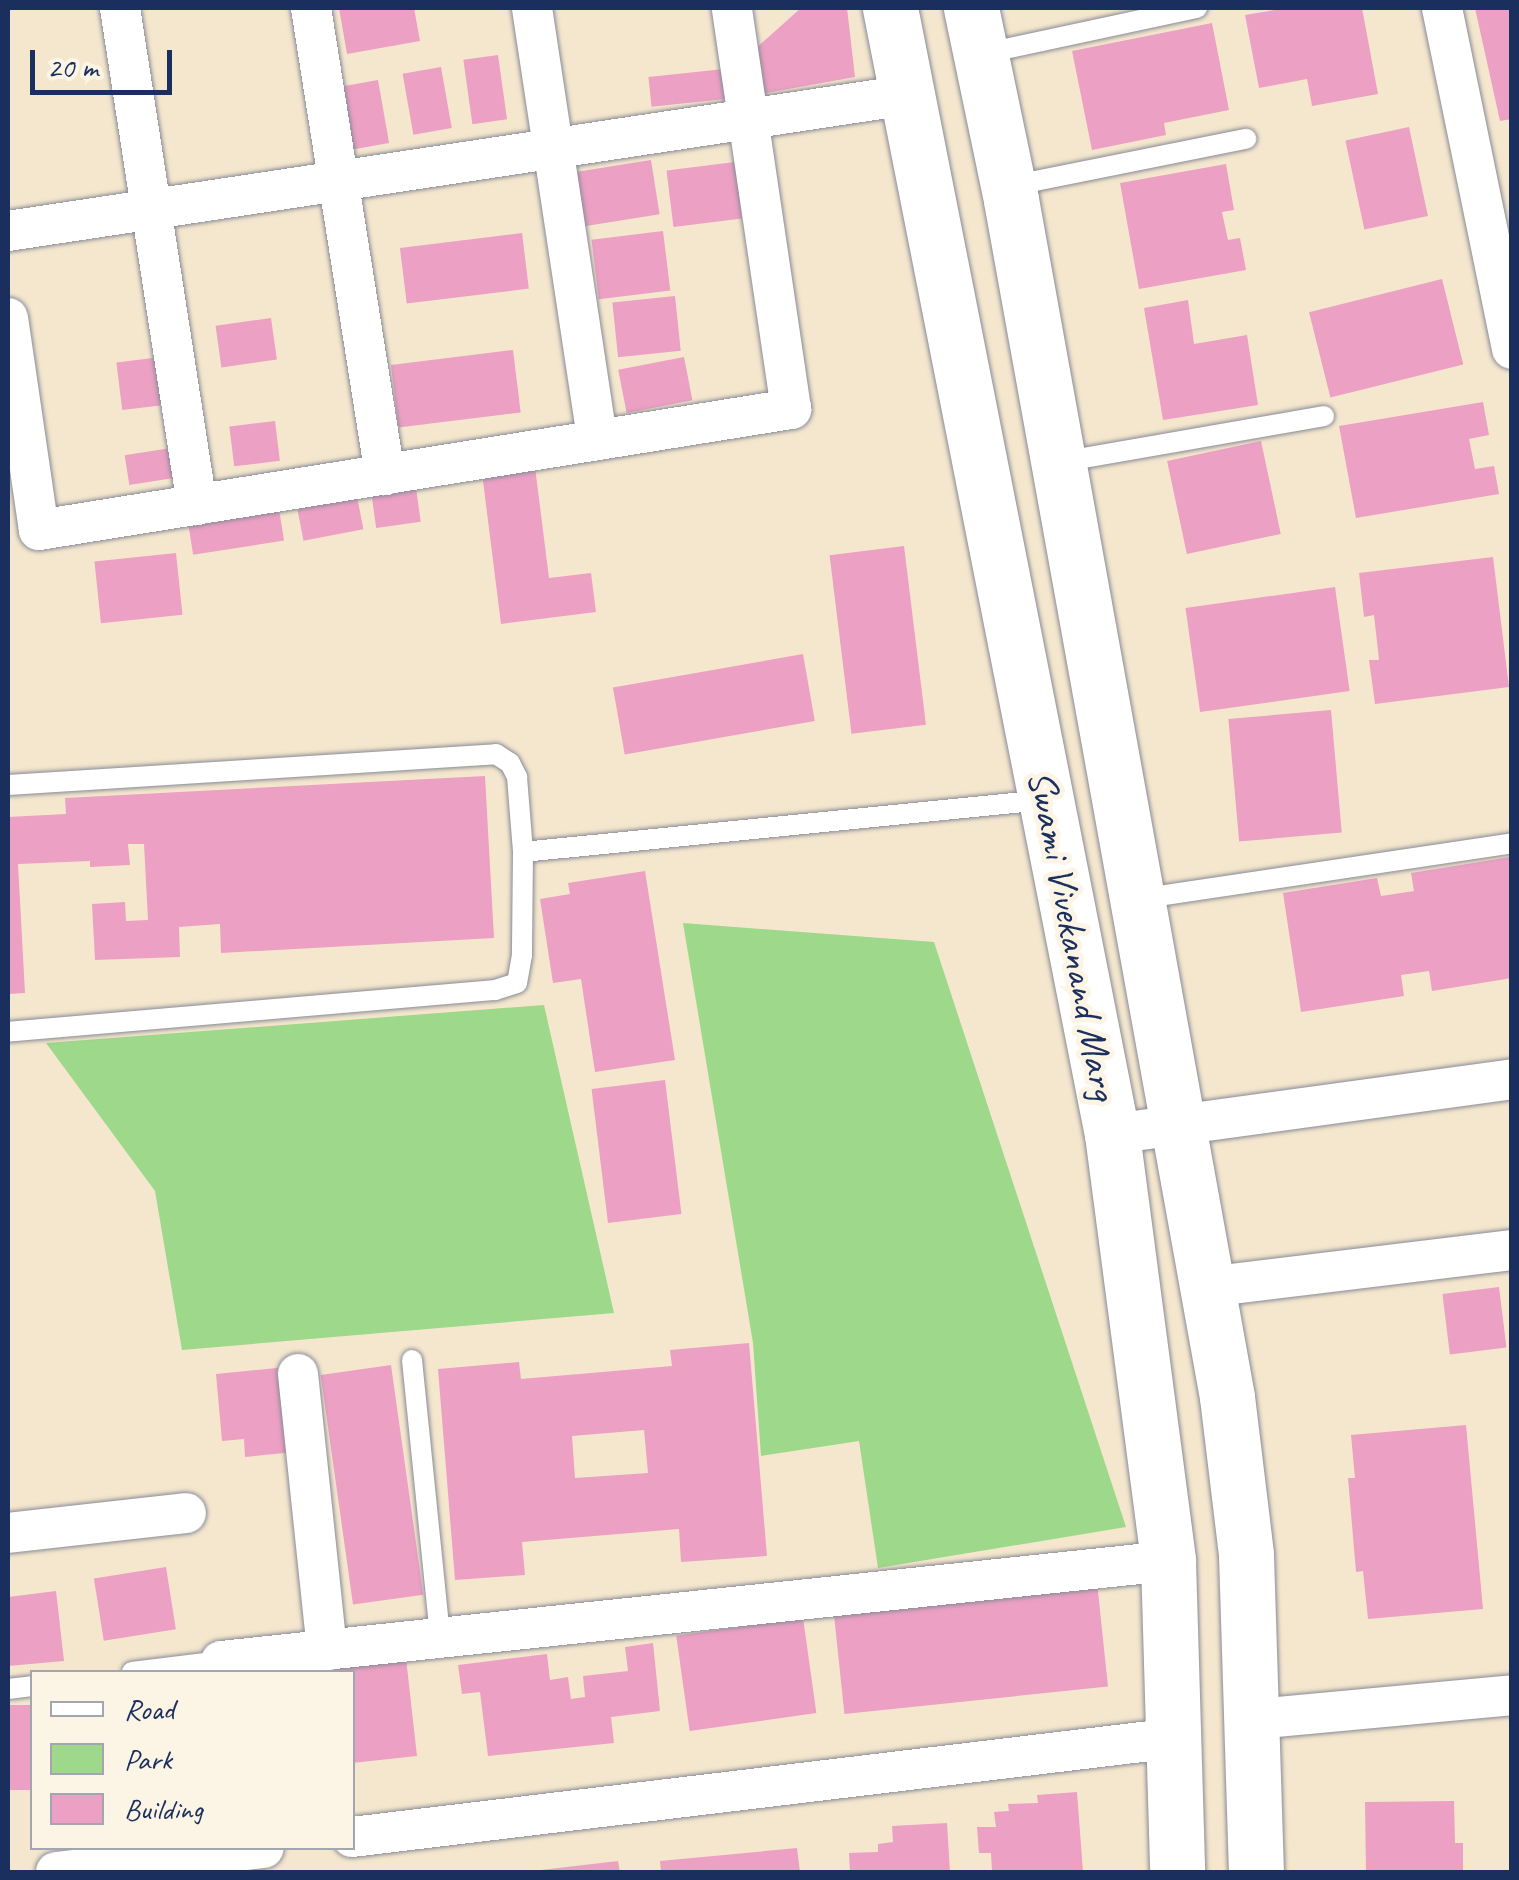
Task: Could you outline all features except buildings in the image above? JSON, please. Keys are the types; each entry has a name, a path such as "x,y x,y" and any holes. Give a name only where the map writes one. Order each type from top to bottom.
{"main road":[{"name":"Swami Vivekanand Marg","path":"890,8 1112,1134 1168,1561 1177,1872"},
{"name":"Swami Vivekanand Marg","path":"976,31 1059,462 1207,1287 1246,1555 1255,1719 1256,1872"}],"street":[{"path":"120,8 197,505"},
{"path":"311,8 384,475"},
{"path":"532,8 597,440"},
{"path":"8,318 39,530 791,410 732,8"},
{"path":"1442,8 1512,349"},
{"path":"8,232 908,95"},
{"path":"1112,1134 1512,1079"},
{"path":"1207,1287 1512,1250"},
{"path":"298,1374 326,1650"},
{"path":"8,1534 186,1513"},
{"path":"221,1661 1168,1561"},
{"path":"1255,1719 1512,1696"},
{"path":"355,1837 1175,1738"},
{"path":"56,1872 247,1850"}],"lane":[{"path":"976,31 1197,8"},
{"path":"1008,186 1246,140"},
{"path":"1059,462 1324,416"},
{"path":"8,784 496,754 510,763 517,776 523,852 522,955 517,982 495,990 8,1032"},
{"path":"523,852 1046,800"},
{"path":"1137,900 1512,844"},
{"path":"412,1360 440,1638"},
{"path":"148,1670 221,1661"}],"green space":[{"path":"683,923 934,942 1126,1527 878,1568 859,1441 761,1456 753,1343"},
{"path":"544,1005 614,1313 182,1350 155,1191 46,1043"}]}
